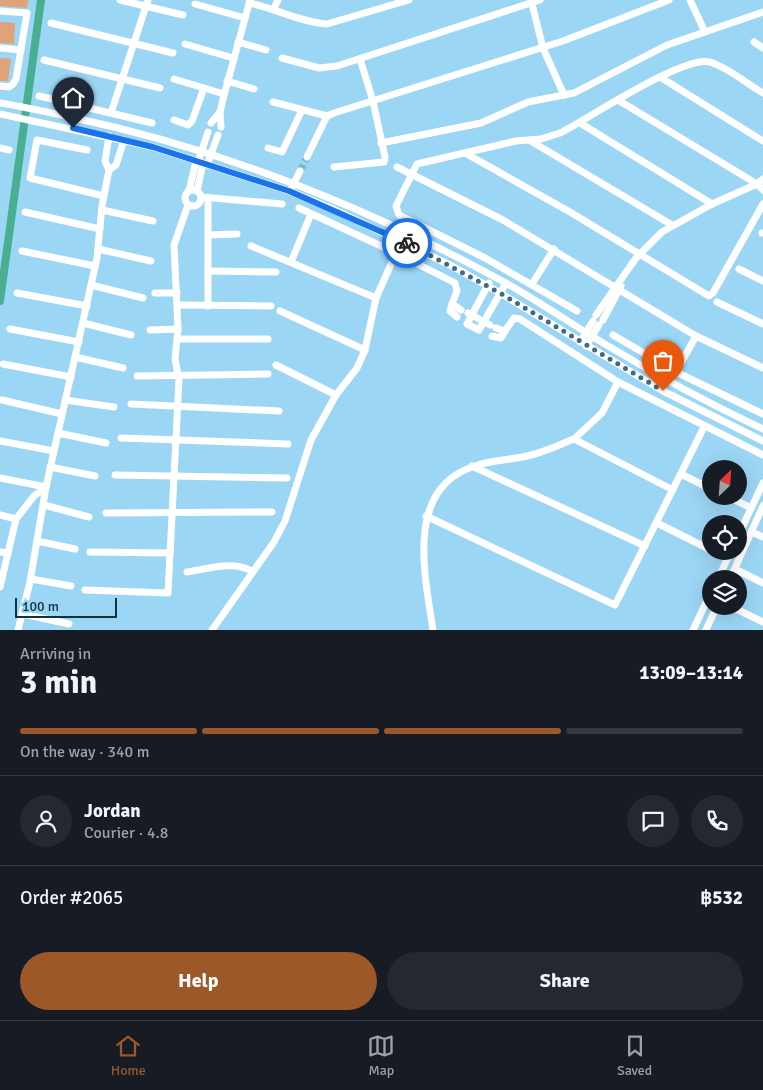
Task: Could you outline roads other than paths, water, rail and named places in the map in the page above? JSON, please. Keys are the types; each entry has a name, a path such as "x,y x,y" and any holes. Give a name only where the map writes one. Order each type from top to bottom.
{"street":[{"path":"120,0 147,3 183,15"},
{"path":"274,8 278,0"},
{"path":"221,127 220,112 224,94 250,1 314,22 327,24 409,0"},
{"path":"282,58 319,68 360,59 540,0"},
{"path":"273,102 327,116 543,48 668,0"},
{"path":"690,0 705,32"},
{"path":"531,2 543,48 564,95"},
{"path":"112,113 147,3"},
{"path":"195,4 245,18"},
{"path":"0,11 28,13 14,84 0,86"},
{"path":"381,143 481,123 528,102 564,95 591,85 667,45 763,12"},
{"path":"51,23 173,53"},
{"path":"238,42 266,50"},
{"path":"754,42 763,48"},
{"path":"185,44 233,58"},
{"path":"0,48 21,50"},
{"path":"334,167 384,162 385,158 373,101 360,59"},
{"path":"44,60 160,88"},
{"path":"577,311 485,258 399,215 396,206 417,164 560,133 660,77 699,63 712,63 763,94"},
{"path":"660,77 763,142"},
{"path":"174,79 224,94"},
{"path":"227,81 254,89"},
{"path":"174,120 188,125 192,121 204,88"},
{"path":"39,96 152,123"},
{"path":"618,100 761,184"},
{"path":"0,103 113,126 212,154 338,200 412,233 506,283 668,381 763,429"},
{"path":"268,148 282,152 302,110"},
{"path":"211,124 220,112"},
{"path":"0,114 109,136 289,191 409,244 488,286 663,391 763,441"},
{"path":"307,157 327,116"},
{"path":"580,123 712,204"},
{"path":"188,204 198,204 201,151 208,132"},
{"path":"201,163 212,154 218,135"},
{"path":"18,630 31,578 50,467 95,266 109,170 104,161 109,136"},
{"path":"87,150 38,140 30,178 104,196"},
{"path":"109,170 116,165 124,140"},
{"path":"529,140 672,225"},
{"path":"0,148 9,150"},
{"path":"465,153 640,253 706,295 711,295 763,204"},
{"path":"397,167 554,249 696,336 763,368"},
{"path":"289,191 300,171"},
{"path":"583,344 586,332 599,318 640,253 672,225 712,204 761,184"},
{"path":"199,194 208,235 208,306"},
{"path":"85,590 168,593 178,406 178,375 175,358 178,339 178,305 174,245 188,204 185,198 199,194 282,204"},
{"path":"299,208 396,253 455,284 457,291 450,311 463,321 486,333 501,338 511,321 514,318 520,319 618,382 763,456"},
{"path":"102,210 153,221"},
{"path":"25,212 100,229"},
{"path":"290,262 311,214"},
{"path":"208,235 237,234"},
{"path":"251,246 376,298"},
{"path":"98,249 151,261"},
{"path":"532,284 554,249"},
{"path":"22,251 95,266"},
{"path":"212,630 274,542 284,521 311,440 336,394 357,368 365,350 376,298 396,253"},
{"path":"739,269 763,281"},
{"path":"208,271 276,272"},
{"path":"463,321 493,276"},
{"path":"486,333 500,293 506,283"},
{"path":"91,285 143,298"},
{"path":"17,293 87,306"},
{"path":"155,293 177,293"},
{"path":"718,302 763,324"},
{"path":"452,304 505,331"},
{"path":"178,305 271,306"},
{"path":"280,310 365,350"},
{"path":"583,344 593,336 599,318"},
{"path":"83,323 131,335"},
{"path":"10,329 78,342"},
{"path":"150,330 178,329"},
{"path":"613,336 676,372 763,414"},
{"path":"676,372 696,336"},
{"path":"178,339 268,339"},
{"path":"75,357 123,368"},
{"path":"3,364 71,376"},
{"path":"276,365 336,394"},
{"path":"137,376 268,374"},
{"path":"663,391 668,381"},
{"path":"433,630 423,541 426,516 431,503 456,474 472,466 527,456 574,439 602,413 618,382"},
{"path":"2,400 62,414"},
{"path":"65,400 114,407"},
{"path":"131,404 279,411"},
{"path":"426,516 615,605 704,427"},
{"path":"58,433 106,443"},
{"path":"121,438 288,444"},
{"path":"574,439 673,490"},
{"path":"0,441 54,451"},
{"path":"472,466 645,546"},
{"path":"50,467 94,476"},
{"path":"681,474 702,484"},
{"path":"114,475 287,478"},
{"path":"0,478 46,487"},
{"path":"747,517 763,484"},
{"path":"0,587 4,552 16,519 34,496 46,487"},
{"path":"44,505 89,516"},
{"path":"745,505 751,508"},
{"path":"763,506 735,569 763,583"},
{"path":"106,513 272,512"},
{"path":"0,515 16,519"},
{"path":"656,523 702,545"},
{"path":"752,532 763,537"},
{"path":"38,541 74,549"},
{"path":"90,552 170,554"},
{"path":"187,572 232,565 244,566 252,571"},
{"path":"31,578 71,586"},
{"path":"693,630 702,611"},
{"path":"23,614 69,624"},
{"path":"747,614 763,622"},
{"path":"706,630 713,615"}],"waterway":[{"path":"0,301 41,0"}],"tunnel":[{"path":"300,171 307,157"}]}
